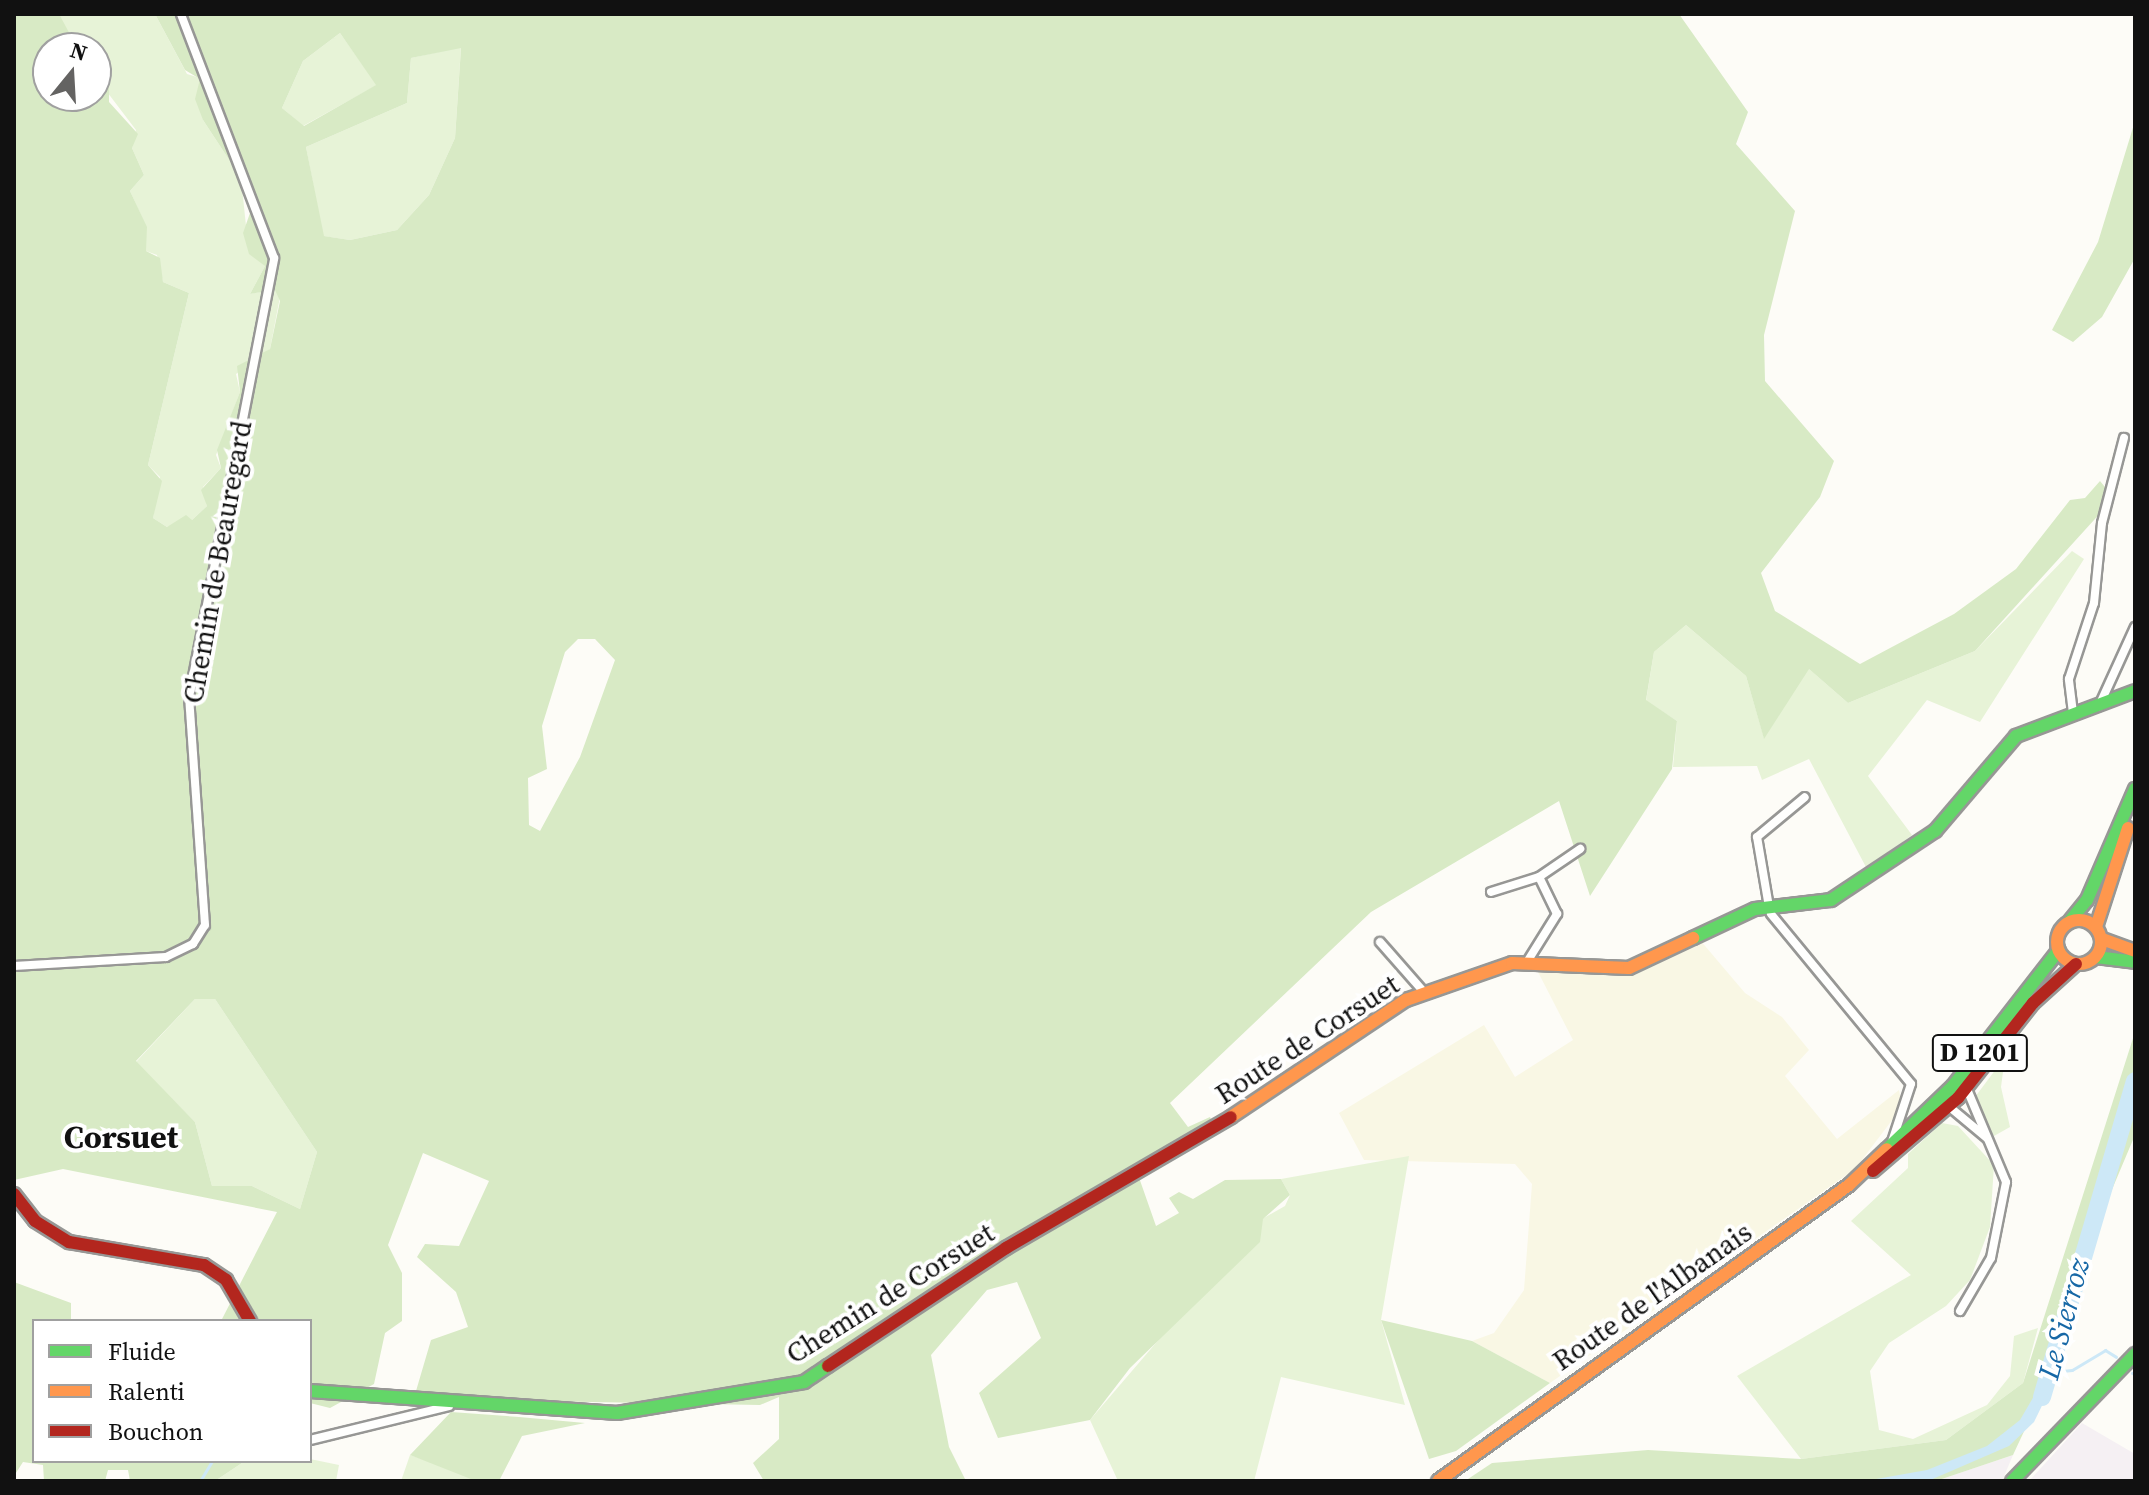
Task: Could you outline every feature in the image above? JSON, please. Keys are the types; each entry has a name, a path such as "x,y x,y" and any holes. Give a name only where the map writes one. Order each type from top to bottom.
{"street":[{"name":"Chemin de Beauregard","path":"14,966 166,957 193,944 205,925 189,697 274,258 181,14"},
{"path":"2073,713 2069,679 2094,603 2102,523 2124,438"},
{"path":"2099,707 2135,627"},
{"name":"Route de Corsuet","path":"1187,1146 1424,992 1527,962 1629,968 1770,911 1831,900 1903,859 2016,736 2135,691"},
{"path":"2135,789 2087,900 2060,931 2059,950 2076,964 2096,957 2135,962"},
{"path":"1805,797 1757,837 1770,911 1911,1084 1891,1147"},
{"path":"2096,957 2099,933 2135,812"},
{"path":"1491,892 1539,877 1580,849"},
{"path":"1527,962 1557,914 1539,877"},
{"path":"2069,922 2135,951"},
{"path":"1380,942 1424,992"},
{"name":"Route de l'Albanais","path":"1849,1185 1891,1147 1987,1046 2059,950"},
{"name":"Route de l'Albanais","path":"1482,1446 1849,1185 1888,1163 1947,1109 2010,1033 2076,964"},
{"path":"1987,1046 1945,1101 1947,1109 1991,1140"},
{"path":"1960,1311 1978,1288 2001,1223 2006,1182 1991,1140 1971,1112 1968,1085"},
{"name":"Chemin de Corsuet","path":"312,1391 449,1406 617,1413 804,1382 1006,1248 1187,1146"},
{"path":"14,1194 35,1221 69,1242 204,1265 226,1280 249,1319"},
{"path":"2012,1481 2135,1354"},
{"path":"312,1440 449,1406"},
{"path":"1425,1481 1482,1446"},
{"path":"1438,1481 1482,1446"}],"shaded area":[{"path":"1700,940 1745,993 1782,1017 1809,1050 1785,1076 1837,1139 1899,1090 1902,1107 1855,1169 1550,1383 1472,1341 1494,1333 1524,1290 1532,1184 1515,1164 1364,1160 1339,1113 1484,1025 1515,1077 1573,1040 1538,972 1635,973"},
{"path":"2082,1423 2135,1454 2135,1481 2029,1481"},
{"path":"2013,1455 2002,1481 1936,1481"}],"green space":[{"path":"14,14 59,14 69,32 32,32 32,112 112,112 112,105 138,134 132,148 144,175 130,191 147,227 146,251 160,258 163,282 189,293 148,465 162,481 153,518 167,527 186,515 192,520 207,506 201,490 221,468 217,450 240,392 237,366 270,349 280,301 275,290 250,294 265,266 249,254 243,233 250,213 241,178 203,120 195,99 200,79 185,70 155,14 1679,14 1748,112 1736,144 1795,211 1764,335 1765,381 1834,461 1820,497 1761,573 1775,611 1860,664 1954,614 2016,569 2070,500 2085,498 2100,481 2114,498 1975,651 1848,703 1809,669 1764,739 1746,676 1686,625 1654,652 1646,700 1677,721 1672,769 1590,896 1559,801 1371,912 1170,1103 1188,1127 1210,1117 1214,1126 1136,1169 1156,1226 1179,1213 1169,1198 1179,1192 1193,1199 1225,1180 1281,1179 1290,1195 1263,1219 1260,1242 1130,1368 1090,1420 998,1438 979,1393 1041,1338 1017,1282 987,1290 931,1355 949,1447 966,1481 764,1481 753,1463 779,1439 779,1397 760,1405 536,1401 416,1391 431,1340 468,1327 456,1292 417,1257 425,1244 459,1246 489,1181 423,1153 388,1245 402,1273 402,1321 385,1333 374,1384 330,1408 312,1404 312,1319 222,1319 277,1212 63,1169 14,1180","holes":["340,33 376,85 304,126 282,108 303,61","461,48 455,138 429,195 397,230 350,240 324,236 306,147 407,103 411,58","578,639 595,639 615,660 580,757 540,831 529,825 528,778 547,769 542,726 565,652","195,999 215,999 317,1152 300,1209 252,1186 212,1186 195,1122 136,1061"]},
{"path":"59,14 155,14 187,74 200,78 203,120 241,178 248,245 265,266 250,294 275,289 280,297 270,349 236,374 240,392 216,455 221,468 203,487 207,506 192,520 167,527 153,518 160,477 148,465 189,293 163,282 157,255 146,251 145,224 130,191 144,175 132,148 136,130 112,98 112,32 64,32"},
{"path":"340,33 377,85 303,126 282,108 303,61"},
{"path":"461,47 455,138 429,195 397,230 350,240 323,236 306,147 407,103 411,58"},
{"path":"2135,121 2135,258 2102,317 2073,342 2052,330 2098,242"},
{"path":"2072,551 2084,559 1980,722 1927,700 1868,776 1912,835 1867,869 1809,759 1762,780 1757,766 1673,767 1677,721 1646,701 1654,652 1686,625 1746,676 1764,738 1808,668 1848,703 1975,651"},
{"path":"195,999 215,999 317,1152 300,1209 252,1186 212,1186 195,1122 136,1062"},
{"path":"2135,1032 2135,1135 2097,1225 2062,1350 2013,1455 1936,1481 1465,1481 1492,1463 1648,1450 1801,1459 1946,1440 2023,1383"},
{"path":"2005,1057 2001,1087 2010,1127 1994,1136 1972,1101"},
{"path":"1942,1123 1958,1126 1994,1165 1990,1227 1970,1280 1946,1306 1889,1343 1870,1371 1879,1430 1913,1439 1987,1405 2010,1376 2014,1336 2038,1328 2023,1383 1946,1440 1801,1459 1737,1376 1911,1275 1851,1221 1908,1168 1908,1154"},
{"path":"1409,1156 1381,1320 1405,1405 1281,1377 1254,1481 1118,1481 1090,1420 1262,1219 1285,1206 1290,1195 1281,1179"},
{"path":"14,1282 71,1303 71,1319 32,1319 32,1463 242,1463 215,1481 130,1481 128,1470 108,1470 105,1481 44,1481 43,1465 23,1462 14,1476"},
{"path":"1381,1320 1472,1341 1550,1383 1456,1451 1429,1459"},
{"path":"451,1412 585,1423 522,1436 499,1481 476,1481 410,1455"},
{"path":"410,1455 477,1478 476,1481 401,1481"},
{"path":"312,1459 339,1465 336,1481 215,1481 242,1463 312,1463"}],"water":[{"path":"2057,1375 2034,1422 2009,1446 1928,1481 1865,1481 1927,1470 1987,1446 2020,1420 2045,1377"}],"waterway":[{"name":"Le Sierroz","path":"2042,1397 2135,1081"},
{"path":"2052,1372 2072,1370 2105,1350 2116,1357"},
{"path":"200,1481 211,1463"}],"traffic: fast":[{"path":"1693,938 1755,909 1831,900 1935,831 2016,736 2135,691"},
{"path":"2069,922 2087,900 2135,789"},
{"path":"1887,1149 1953,1086 2059,950"},
{"path":"2096,957 2135,962"},
{"path":"2012,1481 2135,1354"},
{"path":"312,1391 617,1413 804,1382 828,1366"}],"traffic: slow":[{"path":"2096,927 2128,828"},
{"path":"2079,920 2095,926 2101,942 2095,958 2079,964 2063,958 2057,942 2063,926 2079,920"},
{"path":"1231,1117 1406,1000 1512,963 1629,968 1693,938"},
{"path":"2102,939 2135,951"},
{"path":"1438,1481 1849,1185 1887,1149"}],"traffic: jam":[{"path":"1873,1171 1958,1098 2033,1003 2076,964"},
{"path":"828,1366 1006,1248 1231,1117"},
{"path":"14,1194 35,1221 69,1242 204,1265 226,1280 249,1319"}],"district":[{"name":"Corsuet","path":"121,1137"}]}
